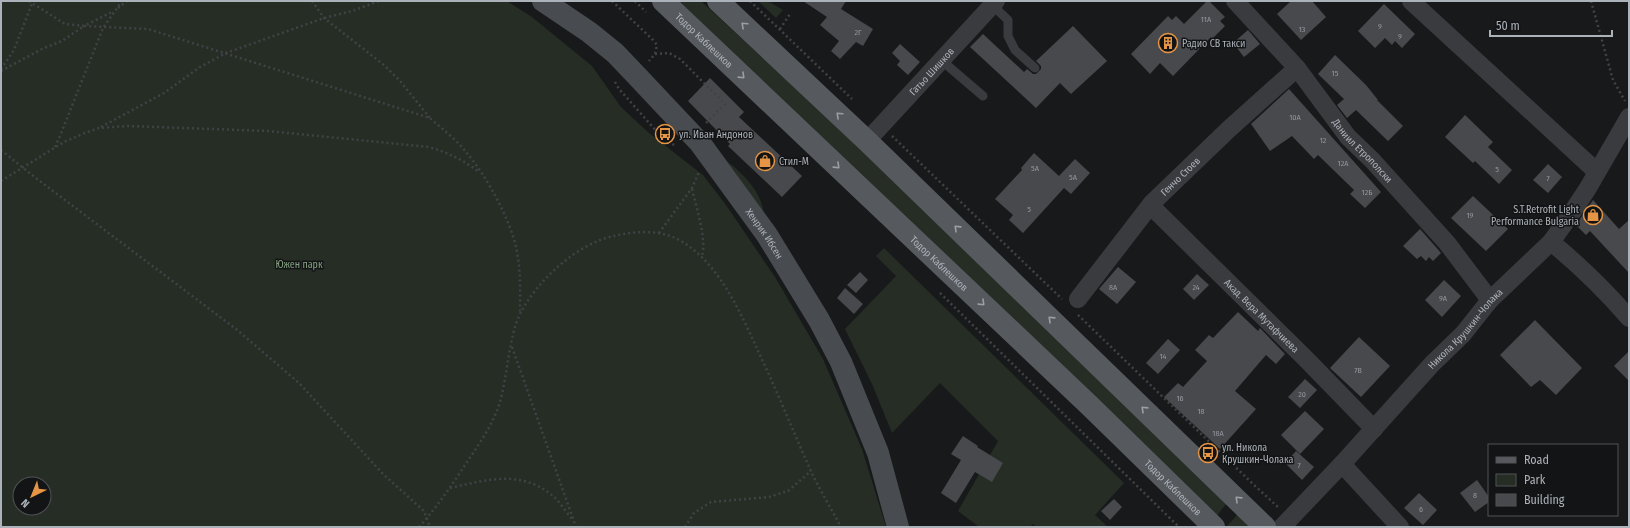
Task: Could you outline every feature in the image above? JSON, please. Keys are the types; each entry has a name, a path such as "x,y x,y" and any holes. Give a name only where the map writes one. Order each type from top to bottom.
{"main road":[{"name":"Хенрик Ибсен","path":"543,1 589,32 615,53 694,136 767,235 819,320 840,362 878,453 898,527"},
{"path":"718,1 867,141 1265,527"},
{"name":"Тодор Каблешков","path":"658,9 1089,405 1214,527"}],"street":[{"name":"Даниил Етрополски","path":"1235,1 1297,68 1348,137 1372,160 1447,243 1490,300"},
{"path":"1411,1 1597,172"},
{"name":"Гатьо Шишков","path":"867,141 994,3"},
{"name":"Генчо Стоев","path":"1078,299 1152,203 1229,129 1297,68"},
{"name":"Никола Крушкин-Чолака","path":"1282,527 1342,464 1432,364 1463,334 1490,300 1550,242 1569,217 1597,172 1627,109"},
{"name":"Акад. Вера Мутафчиева","path":"1152,203 1154,209 1307,360 1374,429"},
{"path":"1550,242 1571,259 1629,318"},
{"path":"1342,464 1400,527"}],"lane":[{"path":"994,3 1008,20 1008,36 1015,50 1035,68"},
{"path":"941,60 983,96"}],"path":[{"path":"29,1 33,2 65,24 103,28 116,27 148,29 430,118"},
{"path":"54,148 103,28 122,1"},
{"path":"1,70 42,49 62,41 84,26 113,12 127,1"},
{"path":"312,1 324,18 384,65 400,81 430,118 466,151 494,193 508,223 517,250 521,279 520,314 511,346 505,381 498,407 488,431 450,488 419,527"},
{"path":"1,181 54,148 84,133 99,128 164,93 200,67 226,53 324,18 352,11 379,1"},
{"path":"612,1 653,40 657,45 655,54 669,54 680,59 725,104 694,136"},
{"path":"635,1 658,9"},
{"path":"750,1 856,102"},
{"path":"1591,1 1614,80 1627,109"},
{"path":"1,70 14,50 33,2"},
{"path":"780,29 790,14"},
{"path":"99,128 128,126 268,132 428,147 460,158 482,174"},
{"path":"1,150 236,329 299,382 383,474 424,511 428,517 430,527"},
{"path":"658,233 692,188 700,169"},
{"path":"692,188 702,236 704,250 702,256"},
{"path":"520,314 535,290 546,278 566,260 589,245 604,238 629,232 658,233 680,240 702,256 727,290 742,316 811,471 841,527"},
{"path":"938,290 1179,527"},
{"path":"511,346 574,522"},
{"path":"686,527 694,513 711,502 769,497 788,491 811,471"},
{"path":"450,488 496,478 517,478 538,485 553,496 578,527"},
{"path":"1254,485 1275,504"}],"green space":[{"name":"Южен парк","path":"1,1 507,1 532,17 592,66 621,107 649,133 703,175 726,205 775,277 823,359 862,449 886,527 1,527"},
{"path":"676,1 701,1 888,174 1226,504 1216,517"},
{"path":"758,1 768,1 783,10 776,18"},
{"path":"727,161 751,184 759,198 764,214"},
{"path":"884,248 1124,483 1095,515 1108,527 1036,527 1033,524 1030,527 979,527 958,511 998,441 940,383 892,433 872,384 845,329 896,276 876,256"},
{"path":"1238,514 1251,527 1226,527"}],"building":[{"path":"803,1 846,1 841,9 873,29 863,46 856,42 840,59 831,51 839,41 820,25 827,17"},
{"name":"Радио СВ такси","path":"1207,1 1209,1 1225,17 1220,21 1225,26 1212,39 1211,37 1173,76 1160,63 1150,74 1131,54 1168,16 1172,20 1176,16 1184,24"},
{"path":"1291,1 1312,1 1326,17 1301,40 1277,14"},
{"path":"1384,4 1415,34 1402,48 1395,41 1392,45 1385,38 1375,48 1358,31"},
{"path":"1073,26 1107,61 1071,94 1060,83 1036,108 970,47 983,34 1024,72 1027,69 1033,74 1036,74 1041,69 1041,66 1036,61"},
{"path":"1248,30 1260,44 1244,57 1233,43"},
{"path":"900,44 920,62 908,75 897,65 900,61 892,53"},
{"path":"1335,55 1366,85 1377,100 1403,126 1388,141 1356,110 1347,118 1337,105 1344,99 1318,74"},
{"path":"710,78 744,112 739,117 802,176 782,197 728,146 730,144 688,101"},
{"path":"1289,89 1381,192 1365,208 1350,194 1354,190 1318,155 1314,159 1292,136 1270,151 1251,124"},
{"path":"1465,115 1493,142 1488,147 1512,170 1499,184 1475,161 1473,163 1445,137"},
{"path":"1034,153 1059,176 1075,159 1090,173 1071,194 1064,188 1023,233 1009,220 1013,215 995,199 1022,170 1021,168"},
{"path":"1548,164 1562,177 1548,193 1533,180"},
{"path":"1473,196 1508,229 1486,251 1451,218"},
{"path":"1593,200 1619,229 1629,220 1629,273 1590,231 1586,235 1576,225"},
{"path":"1420,229 1441,253 1433,261 1429,257 1426,261 1421,256 1417,259 1403,246"},
{"path":"1118,267 1136,282 1117,304 1099,289"},
{"path":"860,272 868,280 856,293 847,285"},
{"path":"1197,274 1209,285 1194,300 1183,289"},
{"path":"1444,280 1461,296 1442,317 1425,300"},
{"path":"845,288 863,304 854,314 837,298"},
{"path":"1238,312 1258,331 1260,328 1285,354 1276,364 1266,355 1235,391 1256,409 1220,449 1164,397 1178,383 1183,387 1207,361 1195,350 1209,335 1213,338"},
{"path":"1535,320 1582,368 1556,395 1540,380 1531,387 1500,355"},
{"path":"1359,337 1390,366 1361,397 1330,368"},
{"path":"1168,339 1180,350 1158,374 1146,363"},
{"path":"1629,351 1629,381 1614,366"},
{"path":"1305,379 1317,390 1300,408 1288,397"},
{"path":"1305,411 1324,429 1300,454 1281,435"},
{"path":"963,436 978,446 977,447 1003,463 992,482 975,472 956,503 941,493 961,460 951,454"},
{"path":"1296,451 1314,467 1302,480 1285,463"},
{"path":"1477,480 1488,496 1488,503 1475,512 1460,493"},
{"path":"1419,493 1437,510 1423,525 1404,508"},
{"path":"1114,499 1122,507 1110,520 1101,511"}],"place":[{"name":"Радио СВ такси","path":"1168,43"},
{"name":"ул. Иван Андонов","path":"665,134"},
{"name":"Стил-М","path":"765,161"},
{"name":"S.T.Retrofit Light Performance Bulgaria","path":"1593,215"},
{"name":"ул. Никола Крушкин-Чолака","path":"1208,453"}]}
